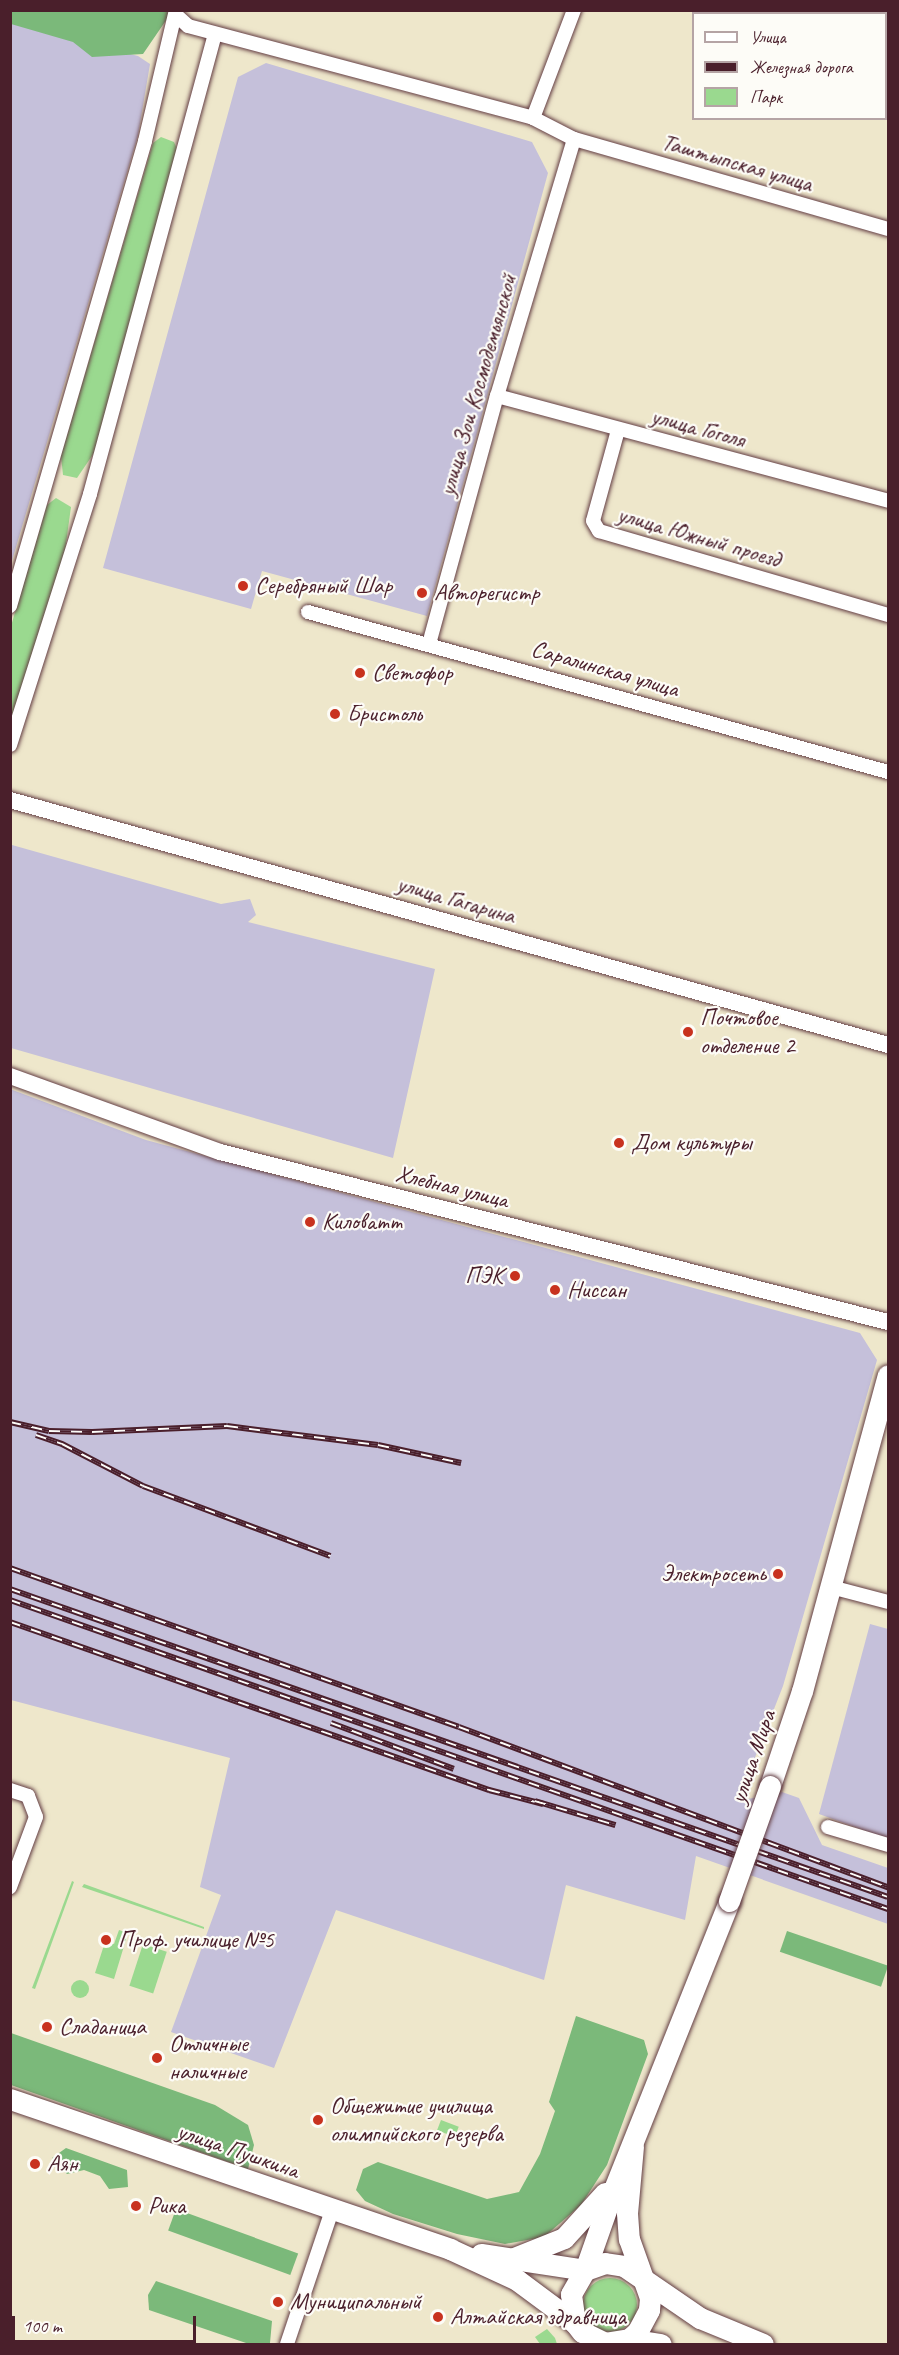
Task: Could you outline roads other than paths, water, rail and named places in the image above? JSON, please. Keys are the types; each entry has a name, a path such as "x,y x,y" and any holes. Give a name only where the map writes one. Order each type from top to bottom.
{"main road":[{"name":"улица Мира","path":"633,2146 729,1901 771,1786 831,1587 888,1375"},
{"name":"улица Пушкина","path":"10,2099 450,2249"},
{"path":"506,2259 548,2246 575,2228 599,2203 633,2146"},
{"path":"577,2344 571,2294 585,2270 633,2146"},
{"path":"627,2342 639,2331 649,2310 650,2298 640,2276 629,2239 627,2213 633,2146"},
{"path":"450,2249 585,2270 615,2263 640,2276 700,2318 763,2344"},
{"path":"450,2249 517,2280 599,2341 662,2344"}],"street":[{"path":"533,118 574,10"},
{"path":"10,606 145,141 176,13"},
{"name":"Таштыпская улица","path":"176,13 188,26 533,118 574,139 888,229"},
{"path":"10,745 90,494 215,34"},
{"name":"улица Зои Космодемьянской","path":"429,644 497,396 574,139"},
{"name":"улица Гоголя","path":"497,396 888,501"},
{"name":"улица Южный проезд","path":"618,430 593,521 599,531 888,615"},
{"name":"Саралинская улица","path":"308,612 888,772"},
{"name":"улица Гагарина","path":"10,800 888,1045"},
{"name":"Хлебная улица","path":"10,1076 220,1152 888,1322"},
{"path":"831,1587 888,1602"},
{"path":"10,1790 27,1797 36,1817 10,1887"},
{"path":"828,1827 888,1845"},
{"path":"288,2344 332,2210"}],"railway":[{"path":"10,1422 49,1431 92,1432 227,1426 378,1445 461,1463"},
{"path":"36,1435 62,1444 143,1486 330,1556"},
{"path":"10,1568 459,1727 888,1887"},
{"path":"10,1589 888,1897"},
{"path":"10,1600 888,1909"},
{"path":"10,1622 489,1790 543,1804"},
{"path":"331,1723 454,1769"},
{"path":"535,1801 615,1825"}],"place":[{"name":"Серебряный Шар","path":"243,586"},
{"name":"Авторегистр","path":"422,593"},
{"name":"Светофор","path":"360,673"},
{"name":"Бристоль","path":"335,714"},
{"name":"Почтовое отделение 2","path":"688,1032"},
{"name":"Дом культуры","path":"619,1143"},
{"name":"Киловатт","path":"310,1222"},
{"name":"ПЭК","path":"515,1276"},
{"name":"Ниссан","path":"555,1290"},
{"name":"Электросеть","path":"778,1574"},
{"name":"Проф. училище №5","path":"106,1940"},
{"name":"Сладаница","path":"47,2027"},
{"name":"Отличные наличные","path":"157,2058"},
{"name":"Общежитие училища олимпийского резерва","path":"318,2120"},
{"name":"Аян","path":"35,2164"},
{"name":"Рика","path":"136,2206"},
{"name":"Муниципальный","path":"278,2302"},
{"name":"Алтайская здравница","path":"438,2317"}]}
